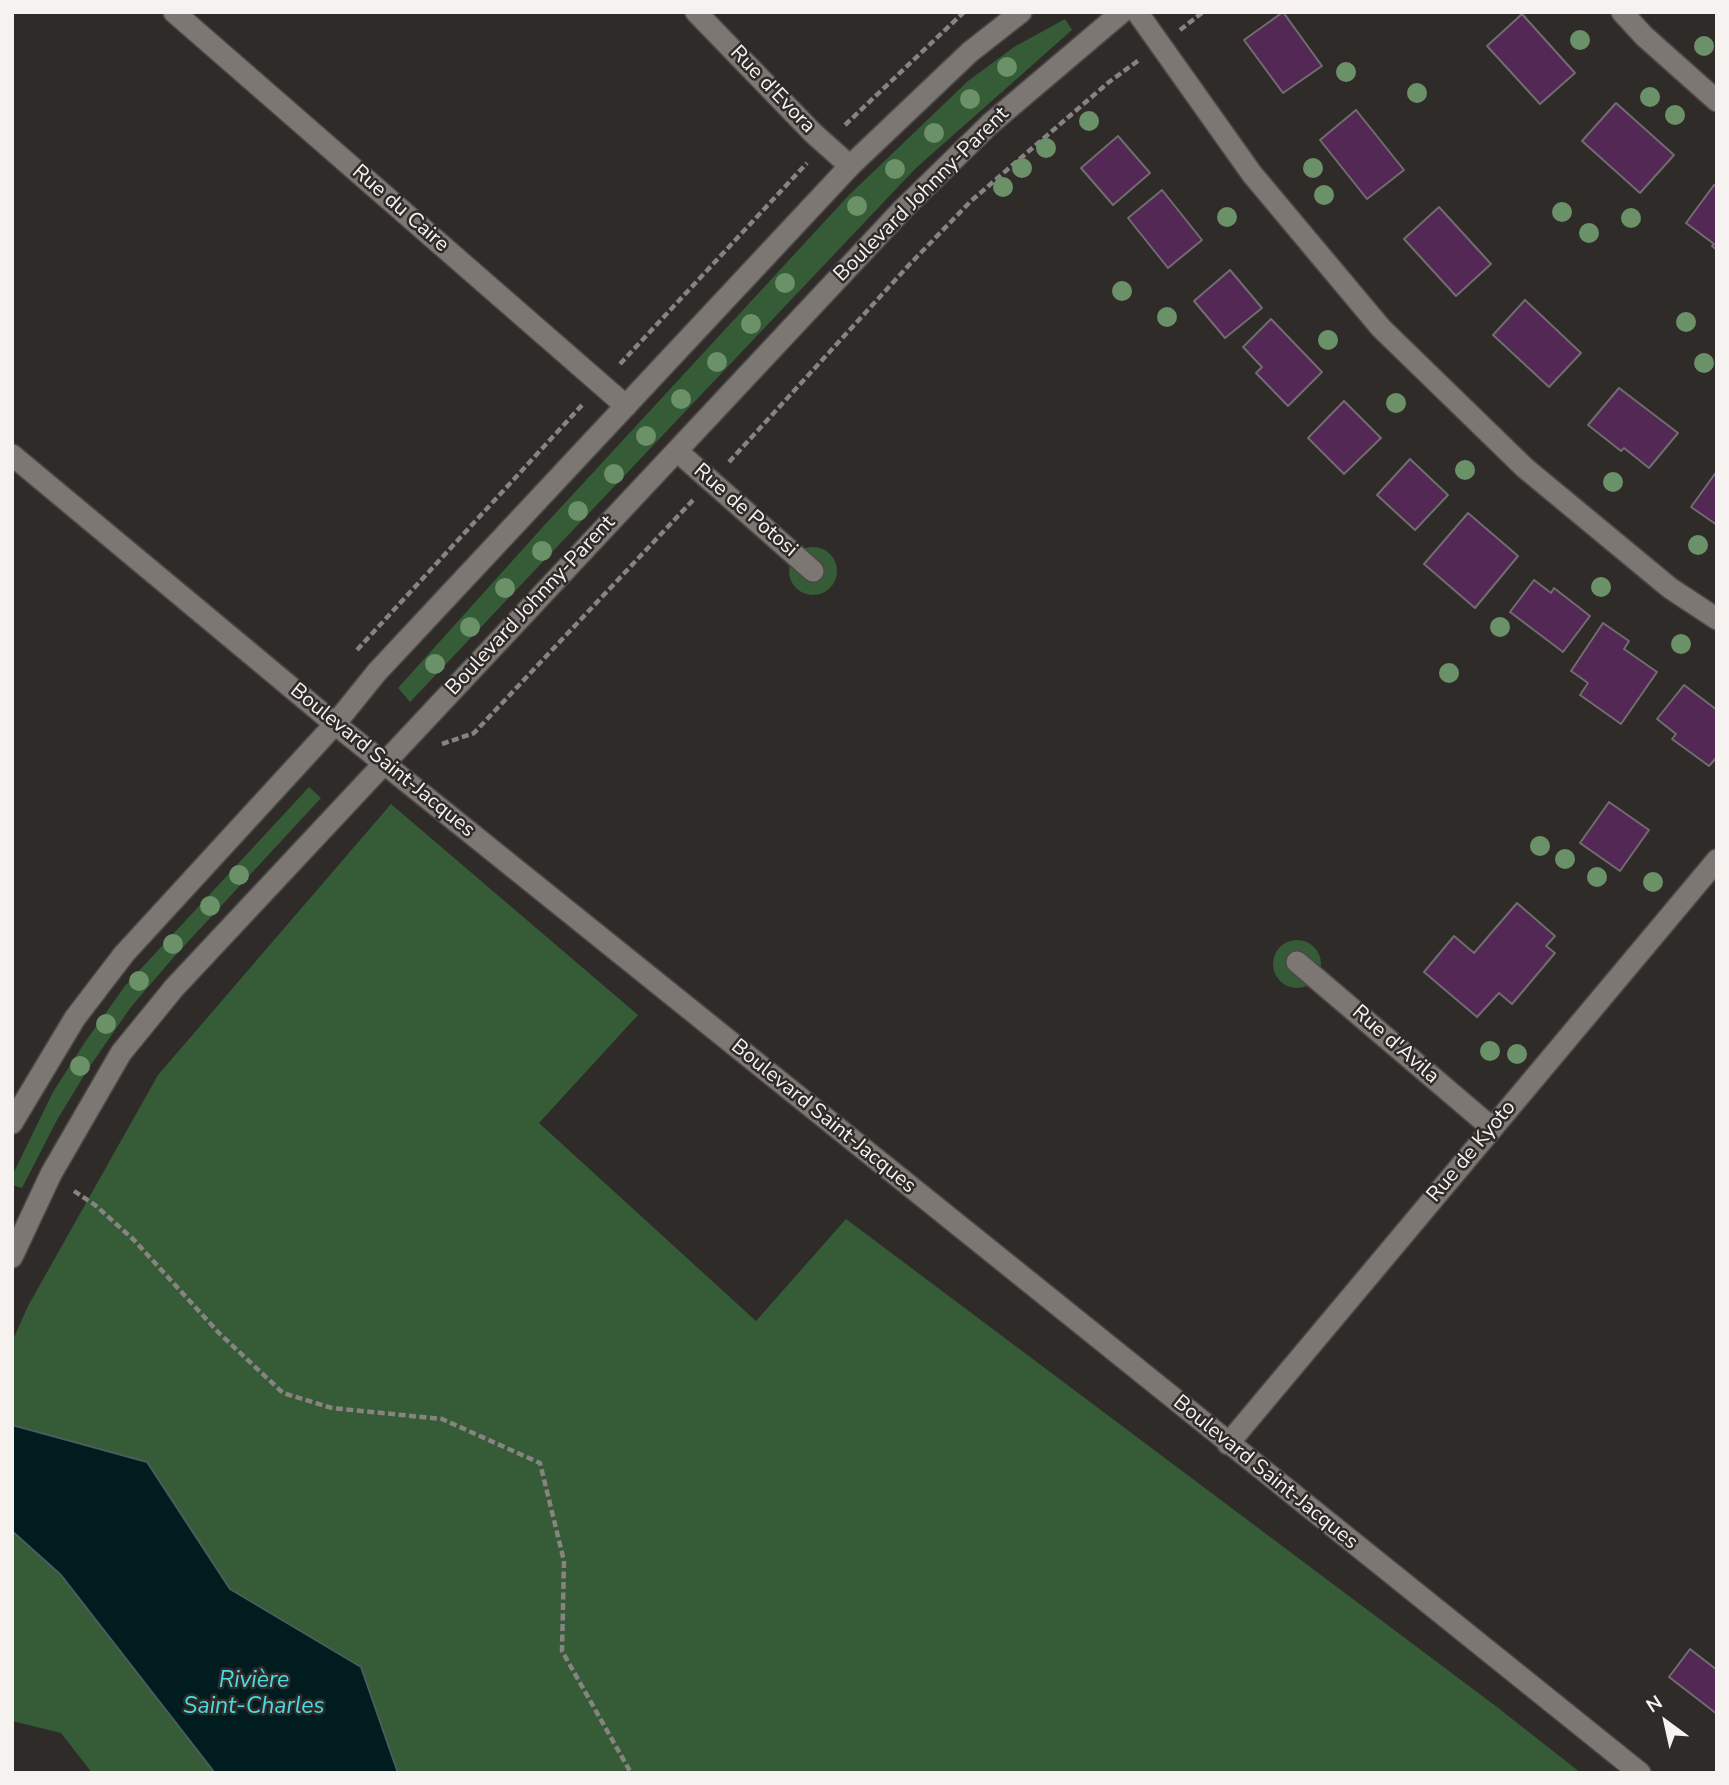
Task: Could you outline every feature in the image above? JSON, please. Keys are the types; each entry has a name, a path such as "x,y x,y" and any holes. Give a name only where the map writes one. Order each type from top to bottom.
{"street":[{"name":"Rue du Caire","path":"174,12 626,406"},
{"name":"Rue d'Evora","path":"696,12 813,133 850,166"},
{"path":"12,1123 75,1018 124,954 335,724 377,672 850,166 970,52 1021,12"},
{"name":"Boulevard Johnny-Parent","path":"12,1256 51,1174 121,1054 159,1006 903,209 990,124 1122,12"},
{"path":"1137,12 1252,174 1381,328 1525,468 1670,587 1717,619"},
{"path":"1622,12 1644,36 1717,101"},
{"name":"Rue de Potosi","path":"677,451 813,570"},
{"name":"Boulevard Saint-Jacques","path":"12,455 335,724 1640,1773"},
{"name":"Rue de Kyoto","path":"1228,1444 1717,860"},
{"name":"Rue d'Avila","path":"1297,962 1492,1128"}],"path":[{"path":"436,746 474,733 971,201 1109,82 1203,12"},
{"path":"51,1174 95,1205 134,1240 219,1333 283,1394 331,1408 442,1419 540,1463 564,1562 562,1651 631,1773"}],"green space":[{"path":"1065,19 1072,30 916,168 410,702 398,688 849,195 968,81 1014,47"},
{"path":"813,547 830,554 837,571 830,588 813,595 796,588 789,571 796,554"},
{"path":"309,787 321,798 131,1007 57,1120 22,1188 12,1185 12,1176 53,1092 125,986"},
{"path":"391,804 638,1015 539,1123 756,1321 846,1219 1497,1707 1581,1773 398,1773 361,1667 230,1589 147,1462 12,1425 12,1342 28,1306 158,1075"},
{"path":"1297,940 1314,947 1321,964 1314,981 1297,988 1280,981 1273,964 1280,947"},
{"path":"12,1531 61,1575 215,1773 92,1773 61,1733 12,1721"}],"water":[{"name":"Rivière Saint-Charles","path":"12,1425 147,1462 230,1589 361,1667 398,1773 215,1773 61,1575 12,1531"}],"building":[{"path":"1283,12 1322,66 1283,93 1244,40"},
{"path":"1522,14 1575,73 1540,104 1487,46"},
{"path":"1616,103 1674,155 1640,193 1582,141"},
{"path":"1356,110 1404,170 1367,199 1320,140"},
{"path":"1118,136 1150,173 1113,205 1081,168"},
{"path":"1714,185 1717,187 1717,250 1712,246 1714,244 1686,223"},
{"path":"1162,190 1202,240 1168,268 1128,218"},
{"path":"1439,207 1491,264 1456,296 1404,239"},
{"path":"1230,270 1262,308 1225,338 1194,301"},
{"path":"1525,300 1581,353 1549,387 1493,335"},
{"path":"1271,319 1322,372 1288,406 1256,373 1262,367 1243,347"},
{"path":"1619,388 1678,433 1649,468 1624,448 1621,451 1588,425"},
{"path":"1344,401 1381,438 1344,474 1308,438"},
{"path":"1410,459 1448,495 1415,530 1377,495"},
{"path":"1717,471 1717,525 1691,507"},
{"path":"1468,513 1518,556 1475,608 1424,564"},
{"path":"1534,580 1551,593 1554,588 1590,616 1563,652 1510,612"},
{"path":"1603,623 1629,641 1624,649 1657,672 1621,724 1580,695 1588,683 1571,671"},
{"path":"1684,685 1717,710 1717,757 1709,766 1672,739 1676,734 1657,719"},
{"path":"1609,802 1649,830 1620,871 1580,843"},
{"path":"1517,903 1555,936 1546,946 1555,953 1512,1004 1499,993 1477,1017 1424,972 1454,936 1474,953"},
{"path":"1690,1649 1717,1670 1717,1714 1669,1677"}]}
